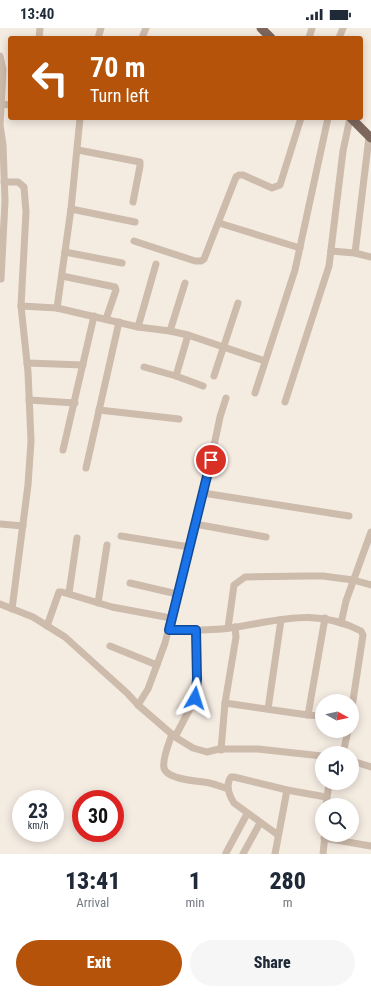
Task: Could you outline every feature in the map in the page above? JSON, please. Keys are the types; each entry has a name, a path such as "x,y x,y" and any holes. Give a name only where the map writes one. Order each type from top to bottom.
{"main road":[{"path":"261,28 269,36"},
{"path":"352,120 370,137"}],"street":[{"path":"0,56 6,81 0,125 3,145 4,182 4,250 2,279"},
{"path":"2,104 8,104"},
{"path":"57,308 71,209 80,120"},
{"path":"134,241 196,261 204,259 236,177 243,174 272,188 276,188 280,185 300,120"},
{"path":"255,393 295,270 328,120"},
{"path":"285,402 326,273 331,251 343,151 350,120"},
{"path":"355,253 370,137"},
{"path":"78,150 140,162 133,202"},
{"path":"4,182 18,182 24,187 26,212 21,306 27,363 31,441 28,486 12,609"},
{"path":"71,209 135,222"},
{"path":"218,223 300,248"},
{"path":"331,251 355,253 371,257"},
{"path":"65,252 122,263"},
{"path":"138,327 156,264"},
{"path":"62,276 115,287 116,290 106,319"},
{"path":"170,331 185,283"},
{"path":"214,376 238,303"},
{"path":"21,306 57,308 138,327 188,335 265,361"},
{"path":"63,450 94,316"},
{"path":"86,468 119,322"},
{"path":"176,376 188,335"},
{"path":"27,363 83,366"},
{"path":"144,367 176,376 203,386"},
{"path":"138,705 148,689 166,643 220,417 226,398"},
{"path":"29,400 75,403"},
{"path":"99,410 179,419"},
{"path":"203,492 348,516"},
{"path":"0,524 23,526"},
{"path":"195,524 266,537"},
{"path":"341,623 352,580 371,532"},
{"path":"121,536 189,547"},
{"path":"69,594 77,538"},
{"path":"98,603 107,545"},
{"path":"221,750 225,703 236,637 232,627 234,585 245,577 323,576 352,580 371,585"},
{"path":"130,583 177,594"},
{"path":"47,626 59,592 112,607 171,618"},
{"path":"0,604 33,617 65,637 127,693 138,705 174,736 192,748 207,752 258,749 315,755"},
{"path":"169,630 196,630 232,627 298,617 325,618 341,623 361,631 362,636 354,694"},
{"path":"308,715 325,618"},
{"path":"268,709 281,620"},
{"path":"196,630 197,679 195,698 165,756 164,768 167,772 187,781 204,782 228,789"},
{"path":"362,636 371,636"},
{"path":"110,646 157,665"},
{"path":"225,703 315,716"},
{"path":"359,763 371,767"},
{"path":"278,835 247,814 234,803 229,796 228,789 228,781 231,777 326,797 328,790"},
{"path":"275,854 287,790"},
{"path":"226,853 247,814"},
{"path":"243,854 260,823"},
{"path":"323,854 324,842"},
{"path":"353,842 371,846"}],"route":[{"path":"195,698 197,679 196,630 169,630 211,460"}]}
